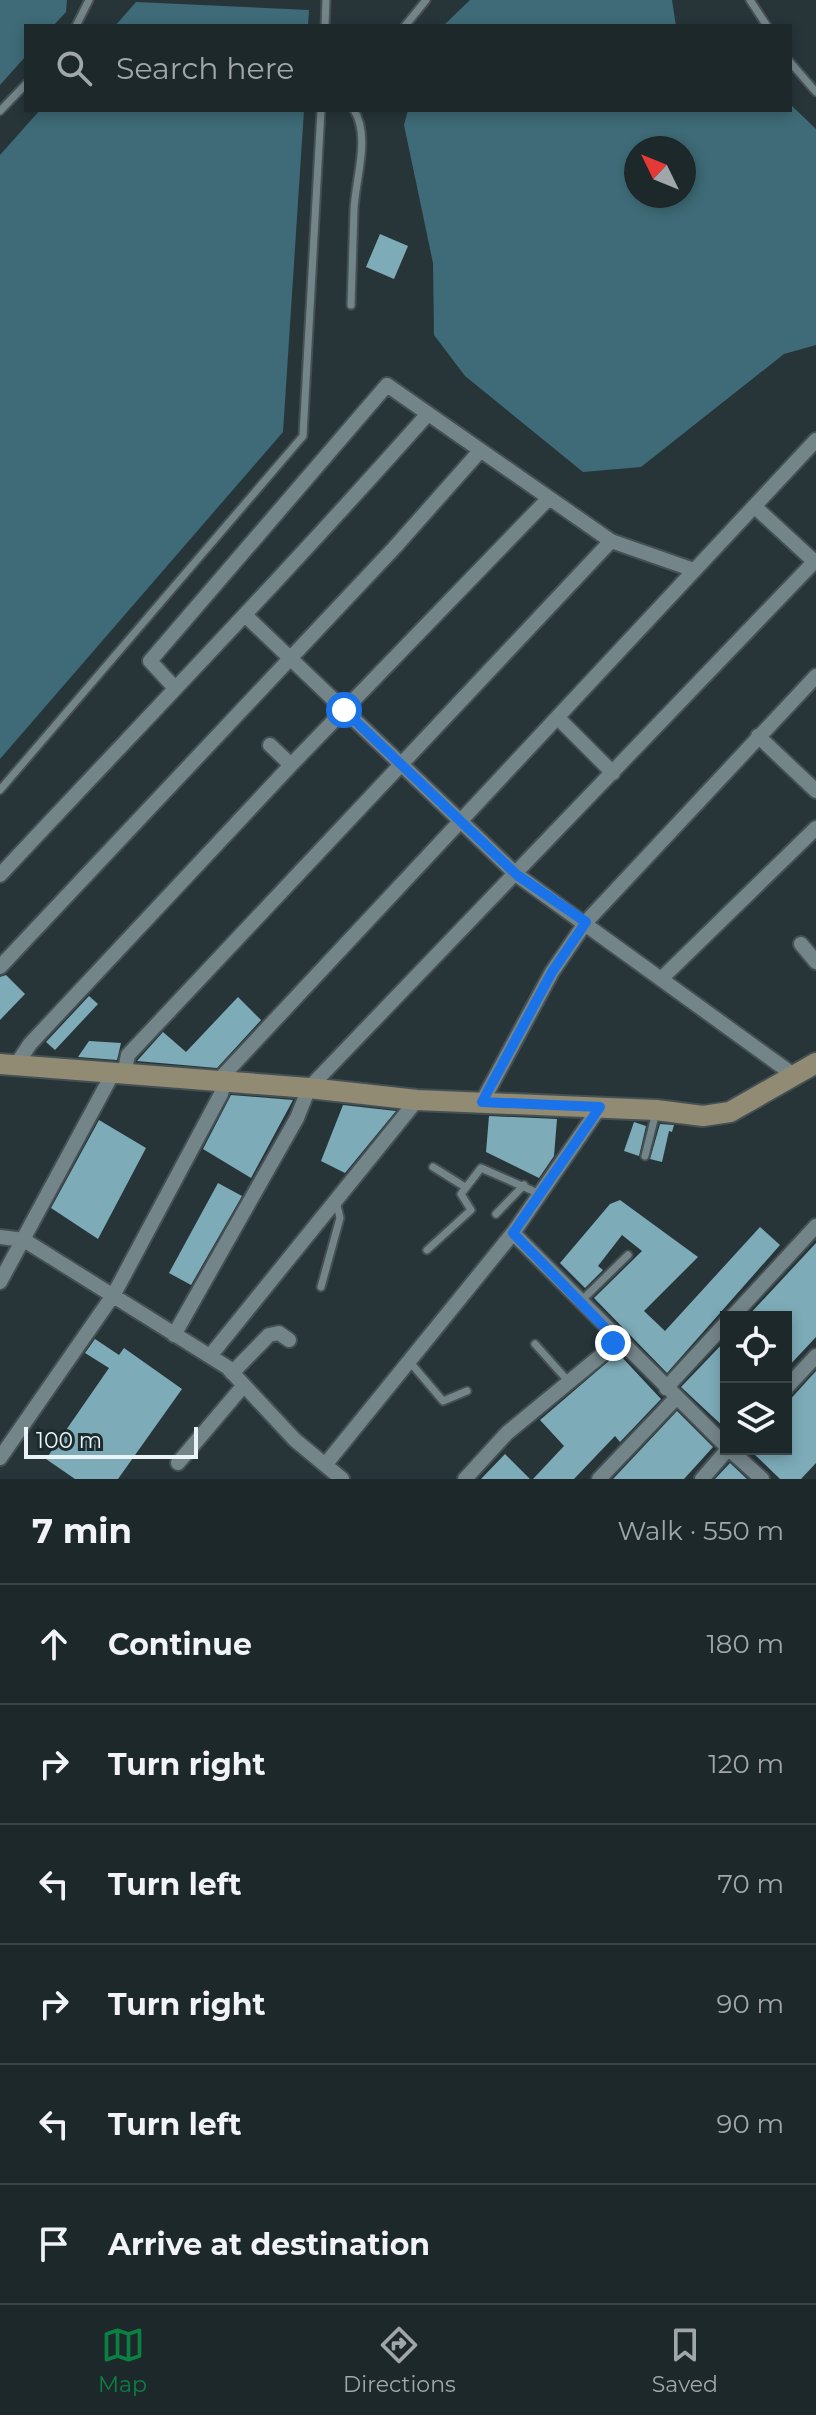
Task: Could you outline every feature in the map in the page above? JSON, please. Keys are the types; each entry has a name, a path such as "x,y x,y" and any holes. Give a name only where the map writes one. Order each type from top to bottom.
{"street":[{"path":"174,687 150,661 382,388 392,387 426,416 611,541 694,570"},
{"path":"0,875 174,687 246,616 426,416"},
{"path":"0,1458 114,1294 221,1094 220,1082 816,440"},
{"path":"0,967 395,547 480,451"},
{"path":"8,1065 549,498"},
{"path":"174,1335 297,1118 309,1088 816,562 754,506"},
{"path":"0,1282 128,1055 403,766 611,541"},
{"path":"246,616 517,875 663,977 795,1076"},
{"path":"482,1102 552,972 586,922 758,736 814,683"},
{"path":"558,718 613,773"},
{"path":"758,736 816,791"},
{"path":"270,745 291,765"},
{"path":"663,977 816,828"},
{"path":"801,944 816,962"},
{"path":"8,1065 309,1088 417,1100 656,1110 703,1116 724,1114 816,1063"},
{"path":"210,1356 417,1100"},
{"path":"325,1465 513,1233 600,1107"},
{"path":"738,1311 816,1226"},
{"path":"513,1233 720,1440"},
{"path":"0,1237 24,1240 210,1356 232,1373 295,1440 342,1479"},
{"path":"599,1479 720,1331"},
{"path":"232,1373 269,1335 279,1333 289,1340"},
{"path":"465,1479 507,1433 609,1349 615,1338"},
{"path":"791,1383 816,1356"},
{"path":"178,1463 244,1385"},
{"path":"702,1479 722,1455"},
{"path":"736,1455 762,1479"}],"lane":[{"path":"77,24 89,0"},
{"path":"325,24 326,0"},
{"path":"407,24 426,0"},
{"path":"750,0 766,24"},
{"path":"792,64 816,92"},
{"path":"0,111 24,86"},
{"path":"0,790 303,436 321,112"},
{"path":"351,305 354,205 361,149 359,120 355,112"},
{"path":"645,1156 656,1110"},
{"path":"433,1167 465,1187"},
{"path":"427,1250 471,1210 460,1198 481,1168 540,1194"},
{"path":"496,1214 524,1185"},
{"path":"321,1287 340,1218 336,1201"},
{"path":"580,1302 628,1255"},
{"path":"535,1344 569,1382"},
{"path":"408,1359 443,1401 467,1391"}],"water":[{"path":"0,0 67,0 66,12 55,24 24,24 24,58 0,85"},
{"path":"470,0 672,0 676,24 445,24"},
{"path":"136,2 309,10 308,24 117,24"},
{"path":"792,106 816,129 816,345 784,354 641,467 583,472 465,376 434,335 433,263 404,125 407,112 792,112"},
{"path":"38,112 304,112 283,432 0,759 0,155"}],"building":[{"path":"380,234 408,246 394,279 366,267"},
{"path":"6,975 25,994 0,1020 0,977"},
{"path":"89,996 98,1004 55,1050 46,1042"},
{"path":"238,997 261,1020 217,1068 137,1061 163,1032 186,1052"},
{"path":"89,1041 121,1043 117,1060 78,1057"},
{"path":"231,1095 293,1100 251,1178 203,1149"},
{"path":"343,1105 396,1111 345,1173 321,1161"},
{"path":"489,1116 557,1119 554,1156 539,1178 486,1152"},
{"path":"99,1120 146,1148 98,1239 51,1208"},
{"path":"634,1122 646,1126 639,1156 624,1151"},
{"path":"660,1124 674,1125 672,1132 669,1131 662,1162 650,1159"},
{"path":"218,1183 242,1196 191,1285 169,1273"},
{"path":"620,1200 698,1257 644,1311 665,1331 760,1227 780,1245 667,1373 594,1298 642,1251 622,1235 598,1266 603,1270 585,1288 560,1263 610,1204"},
{"path":"816,1243 816,1337 792,1363 792,1311 753,1311"},
{"path":"95,1339 119,1355 124,1348 182,1389 118,1479 75,1479 46,1459 109,1368 85,1353"},
{"path":"720,1346 720,1423 681,1387"},
{"path":"618,1353 661,1399 620,1442 615,1436 574,1479 533,1479 564,1446 540,1420"},
{"path":"816,1371 816,1463 801,1479 780,1479 755,1455 792,1455 792,1397"},
{"path":"677,1411 713,1447 684,1479 613,1479"},
{"path":"505,1454 530,1479 481,1479"},
{"path":"730,1463 747,1479 715,1479"}],"route":[{"path":"344,710 517,875 586,922 552,972 482,1102 600,1107 513,1233 615,1338 613,1343"}]}
